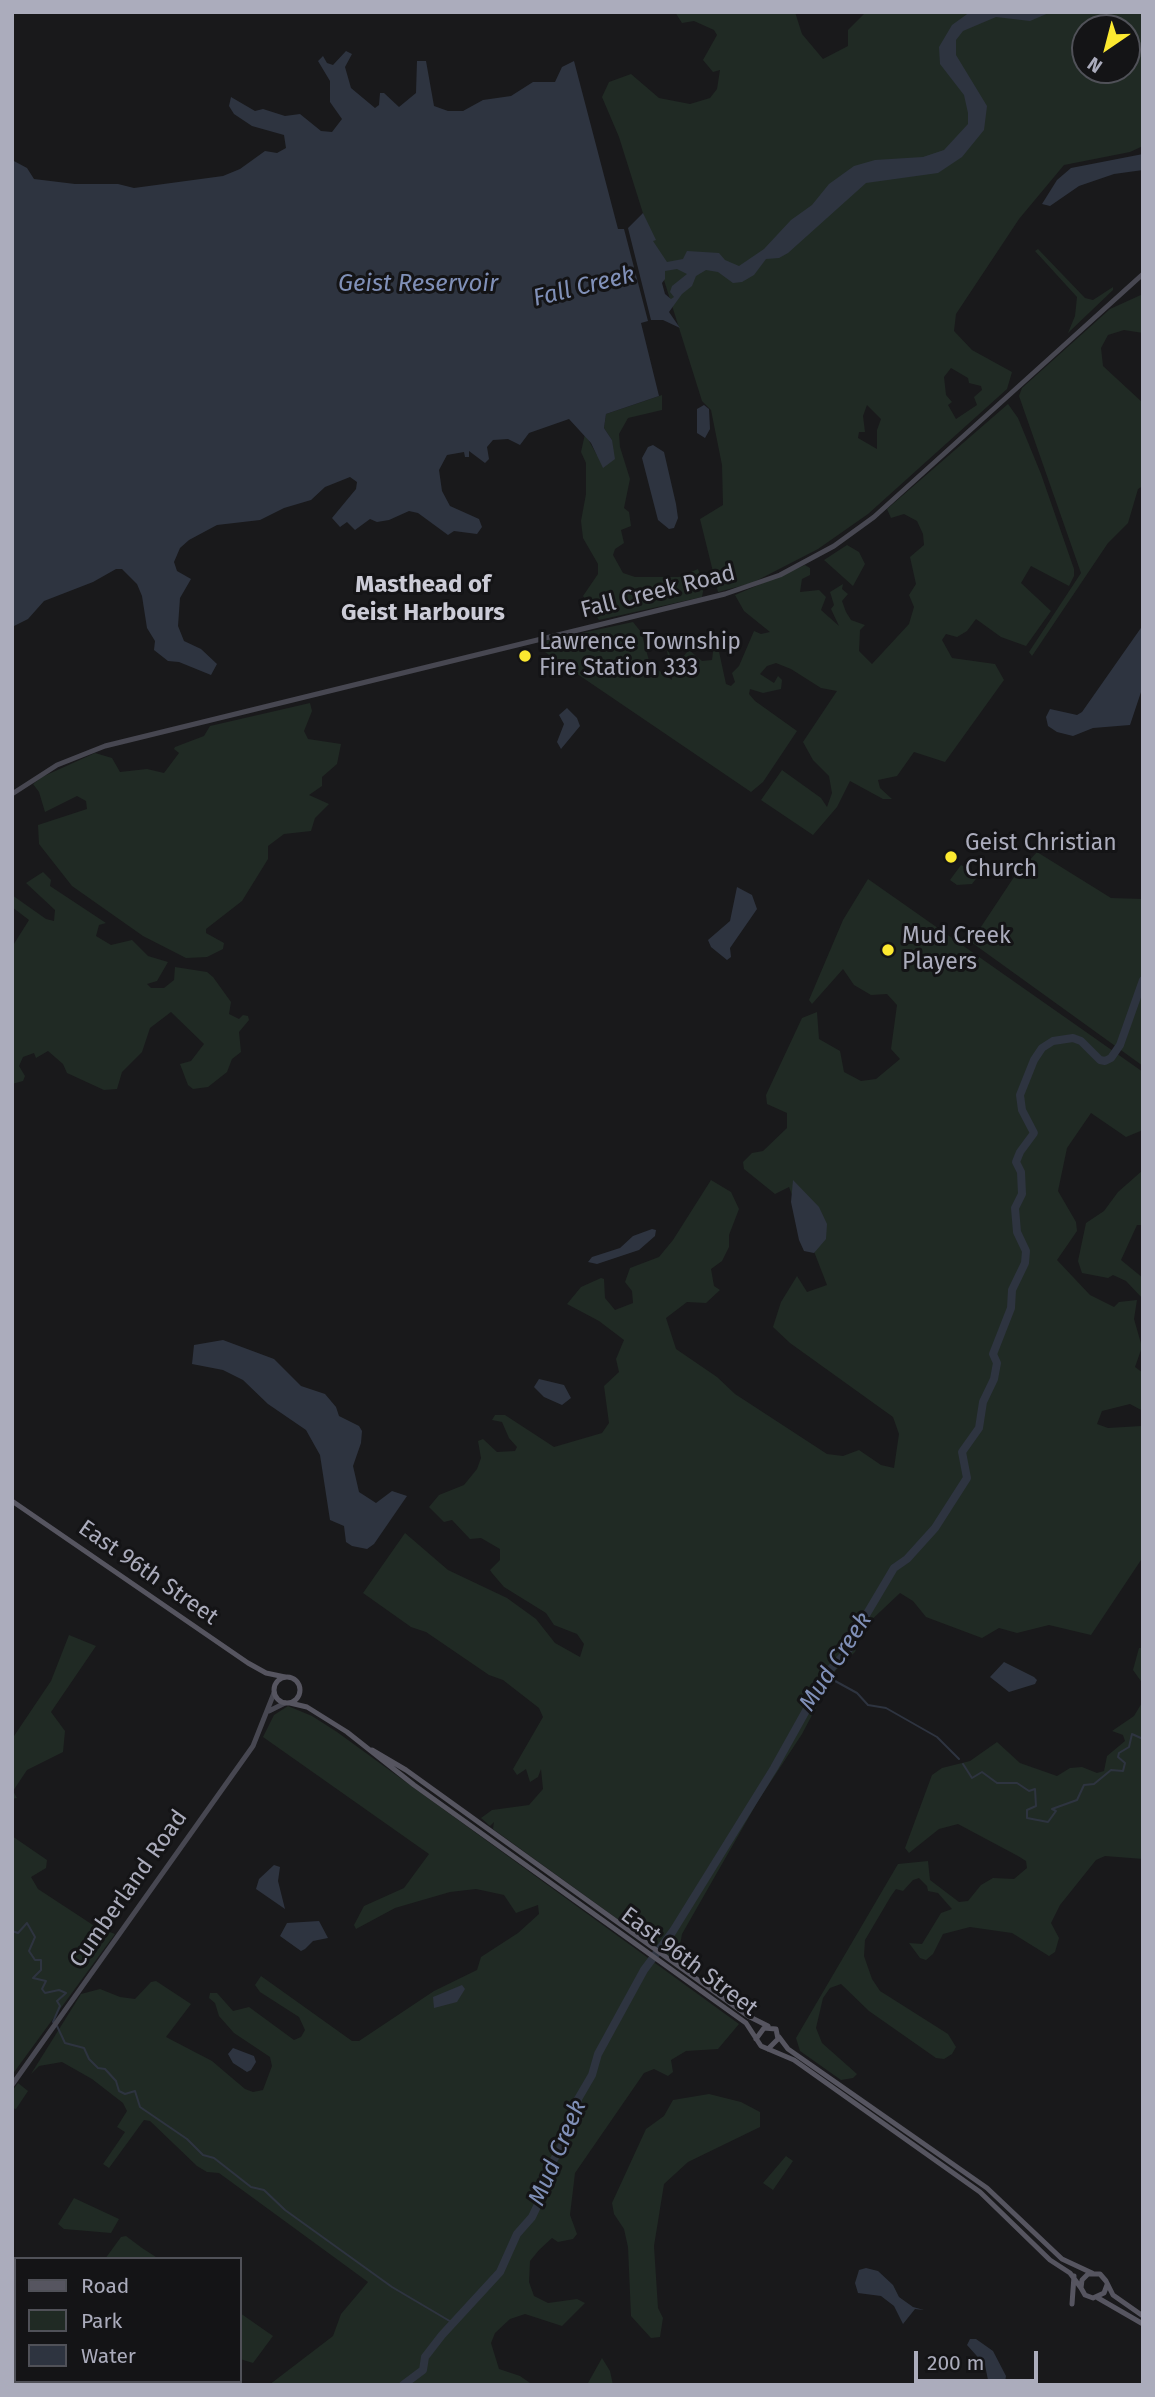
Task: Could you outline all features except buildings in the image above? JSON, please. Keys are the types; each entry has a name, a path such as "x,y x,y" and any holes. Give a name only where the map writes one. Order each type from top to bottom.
{"main road":[{"name":"Fall Creek Road","path":"12,794 46,770 102,747 725,594 780,575 827,550 874,517 1143,274"},
{"name":"East 96th Street","path":"12,1501 266,1673 285,1677"},
{"name":"East 96th Street","path":"266,1673 274,1690"},
{"path":"269,1710 288,1703 300,1693 296,1680 285,1677 277,1682 274,1690 288,1703"},
{"name":"Cumberland Road","path":"12,2085 253,1745 269,1710 274,1690"},
{"name":"East 96th Street","path":"300,1693 307,1707"},
{"name":"East 96th Street","path":"288,1703 307,1707 669,1963 748,2016 771,2027 787,2048 987,2188 1062,2259 1092,2273"},
{"name":"East 96th Street","path":"669,1963 748,2024 761,2046 790,2057 984,2196 1050,2260 1074,2276 1081,2288"},
{"path":"756,2039 760,2031 771,2027"},
{"path":"767,2049 779,2036"},
{"path":"821,2079 826,2077 854,2093"},
{"path":"1143,2316 1113,2295 1100,2274 1092,2273 1082,2280 1081,2288 1089,2297 1098,2298 1143,2324"},
{"path":"1072,2304 1074,2276"},
{"path":"1098,2298 1107,2285"}],"green space":[{"path":"675,12 795,12 802,34 823,59 848,46 848,30 866,12 1143,12 1143,146 1130,152 1064,165 1019,219 956,314 954,331 972,350 1012,372 1007,389 868,514 818,549 752,583 718,592 700,519 723,505 722,465 711,410 702,401 619,137 602,97 609,82 631,74 659,98 690,104 710,98 717,89 720,70 713,72 703,60 717,35 714,30 694,21 682,23","holes":["951,368 968,378 969,383 981,386 982,390 974,397 977,405 956,419 948,405 952,402 946,395 944,377","867,405 881,419 877,430 877,449 858,438 859,432 865,432 863,416"]},
{"path":"1038,249 1085,298 1093,300 1113,287 1068,333 1075,316 1077,297 1035,251"},
{"path":"1143,294 1143,333 1124,330 1108,335 1101,348 1103,366 1143,403 1143,486 1138,489 1128,523 1108,543 1032,656 1029,652 1081,573 1019,396 1022,388 1110,309"},
{"path":"662,395 662,410 628,418 619,434 620,447 630,479 624,508 629,512 631,526 621,530 624,543 615,549 613,555 623,573 635,577 679,577 698,569 704,586 702,597 599,620 583,596 598,574 598,564 583,538 581,521 586,494 586,463 581,452 585,434 597,455 612,440 604,428 606,414"},
{"path":"1008,404 1018,418 1041,474 1074,569 1074,576 1069,586 1031,566 1021,583 1051,611 1026,646 1001,637 976,619 967,631 957,637 946,634 942,640 952,658 995,664 1004,680 945,762 914,752 897,776 878,780 880,788 892,799 883,799 850,781 837,807 813,835 761,800 782,770 821,798 827,807 832,793 829,776 813,760 803,742 837,691 821,688 791,669 776,663 767,666 760,674 774,683 778,676 782,680 781,689 763,693 750,689 749,694 755,701 797,731 763,782 751,792 539,648 541,643 549,640 633,622 641,632 650,664 672,680 666,645 679,677 684,674 680,660 689,650 702,661 712,660 715,636 720,639 718,647 726,684 731,686 735,682 732,673 739,666 754,631 761,634 770,632 744,611 735,595 805,565 810,568 810,575 802,579 800,592 819,590 826,597 821,610 839,626 831,609 834,605 830,592 843,584 842,589 848,594 842,601 846,612 851,620 865,625 860,630 859,651 872,664 909,624 914,607 909,595 916,584 910,557 924,545 923,534 917,521 904,514 891,518 887,509"},
{"path":"847,545 859,552 865,564 853,586 824,560"},
{"path":"310,703 312,711 304,731 308,739 341,744 337,764 322,777 322,786 309,795 329,804 315,818 311,831 284,834 268,846 268,859 242,901 206,929 206,933 224,943 223,949 207,957 186,958 143,936 72,886 39,844 38,825 87,809 86,801 77,796 45,812 39,792 33,784 42,777 95,753 112,758 120,772 147,769 164,773 179,753 175,747 204,736 210,726"},
{"path":"1037,852 1111,898 1143,899 1143,1066 971,942 1014,877"},
{"path":"961,865 979,875 972,884 957,885 950,880"},
{"path":"43,872 51,880 50,886 106,923 99,925 96,936 111,945 132,940 148,956 168,962 157,981 147,984 151,988 164,988 174,980 175,967 207,972 213,977 231,1002 229,1014 239,1019 243,1015 248,1016 249,1020 239,1032 241,1052 232,1059 227,1072 208,1087 193,1089 188,1085 180,1064 191,1061 204,1044 171,1012 150,1028 142,1052 122,1072 117,1089 104,1090 67,1073 63,1064 48,1051 36,1058 34,1053 23,1057 19,1066 25,1076 23,1081 12,1084 12,947 29,920 12,907 12,895 46,919 54,921 55,910 26,883"},
{"path":"868,879 1143,1072 1143,1130 1126,1137 1091,1113 1067,1148 1058,1191 1076,1222 1077,1231 1057,1260 1090,1295 1114,1307 1119,1302 1137,1300 1134,1319 1142,1347 1135,1367 1143,1373 1143,1411 1130,1404 1102,1411 1097,1424 1108,1428 1141,1426 1143,1429 1143,1557 1091,1635 1049,1625 1017,1633 999,1628 982,1638 926,1617 913,1601 900,1593 865,1626 855,1652 836,1670 802,1734 758,1801 682,1934 677,1962 493,1829 494,1822 490,1826 481,1818 492,1810 529,1805 543,1789 541,1769 538,1777 530,1782 526,1769 517,1775 513,1769 543,1717 539,1708 503,1680 489,1675 426,1632 411,1627 363,1593 405,1533 448,1570 507,1598 536,1619 555,1643 580,1657 584,1644 577,1634 554,1625 546,1613 504,1587 492,1573 490,1570 500,1560 500,1549 481,1538 470,1539 452,1520 444,1522 429,1507 439,1495 464,1485 477,1469 481,1458 478,1441 483,1439 497,1452 515,1451 517,1447 509,1438 502,1422 492,1420 495,1415 505,1415 554,1447 602,1433 609,1423 604,1386 619,1372 616,1359 624,1340 599,1321 567,1304 581,1287 601,1278 604,1279 605,1298 615,1310 633,1303 632,1291 625,1282 630,1268 659,1257 711,1180 731,1192 739,1209 729,1235 729,1247 722,1261 711,1269 714,1286 720,1290 706,1303 687,1302 666,1318 676,1349 717,1377 735,1394 827,1454 843,1456 859,1450 881,1465 894,1468 899,1434 893,1417 790,1343 773,1327 781,1302 797,1276 807,1292 827,1285 789,1187 775,1194 744,1169 743,1162 752,1153 763,1151 787,1128 787,1113 767,1104 766,1095 802,1018 817,1012 819,1039 840,1051 844,1072 861,1081 876,1079 900,1059 891,1049 897,1005 887,994 871,995 854,985 843,969 812,1004 809,1000 843,920"},
{"path":"1143,1170 1143,1225 1137,1225 1121,1260 1143,1278 1143,1299 1126,1281 1113,1275 1108,1278 1082,1273 1078,1261 1086,1223 1104,1211 1118,1192"},
{"path":"69,1635 96,1646 51,1712 65,1731 63,1752 27,1770 13,1791 17,1798 12,1799 12,1739 51,1681"},
{"path":"1139,1648 1143,1648 1143,1684 1133,1670"},
{"path":"1143,1701 1143,1859 1105,1856 1096,1860 1060,1905 1051,1923 1059,1938 1055,1952 1049,1956 1012,1933 970,1927 943,1934 933,1954 926,1960 920,1958 909,1943 922,1944 941,1913 952,1909 938,1893 928,1891 919,1878 913,1880 903,1891 896,1889 891,1896 865,1940 864,1956 872,1979 880,1991 948,2034 956,2047 952,2054 944,2059 936,2058 869,2011 841,1984 830,1988 823,1998 816,2028 822,2043 857,2074 853,2078 841,2080 800,2051 796,2038 898,1864 928,1861 930,1880 959,1902 968,1901 981,1885 993,1878 1014,1879 1027,1868 1026,1861 958,1824 939,1829 909,1853 905,1848 932,1775 942,1768 970,1761 997,1742 1020,1763 1057,1776 1070,1768 1082,1767 1097,1773 1104,1771 1107,1756 1125,1741 1123,1735 1112,1731 1134,1716"},
{"path":"288,1706 312,1716 337,1732 739,2024 718,2049 686,2051 671,2060 673,2072 668,2076 654,2069 644,2073 575,2173 570,2215 577,2234 573,2239 558,2242 552,2238 539,2250 530,2261 529,2282 534,2296 548,2303 577,2299 585,2303 562,2326 525,2314 510,2319 495,2333 491,2343 499,2369 520,2376 533,2385 269,2385 333,2336 341,2314 368,2282 219,2173 207,2172 197,2166 150,2121 144,2120 109,2168 103,2164 125,2132 117,2127 127,2111 123,2103 92,2079 62,2062 39,2066 31,2074 81,1994 100,1989 120,1997 135,1999 151,1982 156,1981 191,2004 166,2037 212,2061 245,2089 253,2092 263,2090 272,2066 270,2057 234,2033 219,2016 215,2003 209,1998 210,1993 217,1993 233,2011 249,2007 294,2040 301,2037 305,2030 299,2017 260,1992 255,1985 261,1976 352,2041 359,2041 434,1991 477,1970 481,1957 518,1933 539,1914 538,1905 516,1913 504,1895 476,1889 450,1892 395,1908 356,1929 354,1925 364,1906 404,1888 429,1854 263,1737 274,1715"},
{"path":"12,1836 47,1860 46,1868 31,1877 38,1889 96,1927 115,1934 12,2075"},
{"path":"18,2083 28,2091 16,2109 12,2108 12,2091"},
{"path":"709,2094 741,2102 760,2112 760,2127 688,2162 664,2184 654,2246 658,2308 663,2318 660,2337 651,2338 631,2316 628,2247 624,2229 614,2214 612,2203 646,2129 664,2116 673,2100"},
{"path":"786,2156 793,2161 773,2190 763,2183"},
{"path":"74,2198 119,2219 111,2233 64,2229 58,2224"},
{"path":"126,2236 156,2257 106,2257 121,2237"},
{"path":"242,2314 273,2336 253,2363 242,2360"},
{"path":"602,2358 610,2371 613,2385 588,2383"}],"water":[{"name":"Fall Creek","path":"970,12 1051,12 1030,21 996,17 963,31 956,40 956,55 987,106 984,130 962,157 938,173 866,183 788,253 779,258 766,259 754,275 742,282 733,283 718,272 706,270 696,276 692,286 682,294 669,312 680,328 663,320 651,320 628,228 643,213 656,240 653,241 667,262 683,259 687,251 719,253 725,260 739,266 764,249 791,220 812,205 829,184 854,166 875,160 923,157 944,150 968,124 964,95 940,64 939,47 952,25","holes":["677,269 687,274 672,286 670,292 674,297 671,299 665,294 662,283 665,271"]},
{"name":"Geist Reservoir","path":"346,51 352,54 345,67 351,88 375,108 379,105 380,93 384,93 399,107 416,93 417,61 426,61 434,106 448,111 463,111 483,100 511,96 533,82 555,82 562,67 574,61 618,229 624,229 648,321 641,323 659,396 606,414 604,428 612,440 615,459 603,468 591,443 569,419 529,433 520,445 508,439 493,440 487,447 489,459 485,463 469,451 469,457 465,457 464,452 447,455 439,470 442,491 450,506 479,519 482,527 477,534 454,531 448,535 418,513 409,511 389,520 377,522 370,519 355,530 347,522 340,527 332,518 356,489 357,482 350,477 325,487 311,500 284,508 260,520 217,525 189,540 180,548 174,562 177,571 191,579 180,598 178,626 184,641 201,649 217,664 211,675 179,662 168,661 154,650 155,641 147,628 142,596 137,584 122,569 116,569 93,582 44,601 28,619 12,627 12,160 27,168 34,179 75,184 118,184 134,188 223,176 240,169 265,151 277,153 286,148 284,135 252,126 234,114 229,106 231,97 255,111 263,109 285,116 300,114 321,131 332,132 342,119 330,102 330,81 318,61 323,56 327,63 333,65"},
{"path":"1143,154 1143,170 1114,174 1079,186 1050,206 1042,204 1057,180 1071,168"},
{"path":"704,405 709,409 710,429 705,438 697,433 697,409"},
{"path":"653,445 664,452 678,518 674,528 669,529 658,520 642,458 648,447"},
{"path":"1143,625 1143,686 1130,725 1093,728 1073,736 1057,732 1048,726 1046,717 1050,709 1077,715 1082,712"},
{"path":"567,708 577,718 580,726 561,749 557,742 564,724 559,715"},
{"path":"737,887 752,895 757,909 730,948 731,957 727,960 711,947 708,940 730,921"},
{"path":"793,1180 819,1207 827,1224 826,1239 814,1253 804,1251 799,1240 791,1202"},
{"path":"656,1230 655,1236 639,1250 597,1264 588,1262 592,1257 620,1248 633,1236"},
{"path":"223,1340 274,1359 301,1386 325,1394 336,1407 339,1416 359,1426 362,1431 361,1443 353,1466 359,1492 376,1503 392,1491 407,1496 374,1544 367,1549 346,1542 344,1526 330,1520 320,1455 306,1430 268,1404 243,1380 223,1370 192,1364 194,1345"},
{"path":"539,1379 564,1385 571,1398 562,1405 544,1397 534,1387"},
{"path":"1004,1662 1034,1677 1037,1680 1035,1684 1009,1692 990,1677"},
{"path":"274,1865 280,1867 278,1881 285,1909 256,1889 259,1879"},
{"path":"319,1921 328,1938 313,1941 301,1951 280,1936 287,1923"},
{"path":"462,1985 465,1989 457,2002 434,2008 433,1997"},
{"path":"233,2048 254,2056 256,2062 251,2070 247,2072 233,2063 228,2054"},
{"path":"866,2268 878,2271 893,2285 899,2297 913,2307 924,2310 915,2309 903,2324 894,2306 881,2296 858,2293 855,2283 859,2270"},
{"path":"970,2339 976,2339 993,2351 1006,2376 1005,2382 989,2385 985,2365 967,2345"}],"waterway":[{"name":"Mud Creek","path":"403,2385 423,2370 425,2357 442,2335 500,2272 517,2234 532,2217 549,2181 553,2161 570,2132 578,2111 578,2099 592,2075 598,2054 644,1970 673,1931 774,1768 827,1673 850,1648 853,1637 894,1568 907,1559 935,1528 967,1478 962,1452 979,1428 983,1402 994,1379 997,1363 993,1354 1011,1308 1012,1290 1025,1263 1026,1251 1017,1232 1015,1208 1022,1194 1021,1172 1016,1162 1034,1133 1022,1110 1020,1095 1034,1060 1042,1048 1053,1041 1073,1038 1081,1041 1100,1060 1111,1058 1120,1045 1143,980"},
{"path":"826,1676 857,1693 868,1705 886,1708 937,1737 959,1759"},
{"path":"963,1764 972,1778 982,1772 997,1783 1017,1783 1029,1791 1035,1789 1036,1806 1027,1810 1027,1818 1048,1822 1056,1811 1052,1809 1077,1800 1084,1785 1094,1784 1111,1770 1123,1771 1125,1763 1118,1757 1119,1753 1129,1747 1132,1734 1143,1739"},
{"path":"12,1931 18,1933 27,1923 35,1937 29,1951 35,1960 41,1960 41,1970 33,1978 46,1981 42,1989 45,1993 59,1990 66,1993 57,2001 60,2006 53,2022"},
{"path":"57,2026 65,2043 84,2048 89,2059 98,2068 105,2069 116,2081 119,2091 125,2094 135,2091 140,2107 187,2139 203,2155 214,2158 251,2187 264,2190 285,2210 392,2287 453,2323"}],"place":[{"name":"Lawrence Township Fire Station 333","path":"525,656"},
{"name":"Geist Christian Church","path":"951,857"},
{"name":"Mud Creek Players","path":"888,950"}],"district":[{"name":"Masthead of Geist Harbours","path":"423,599"}]}
